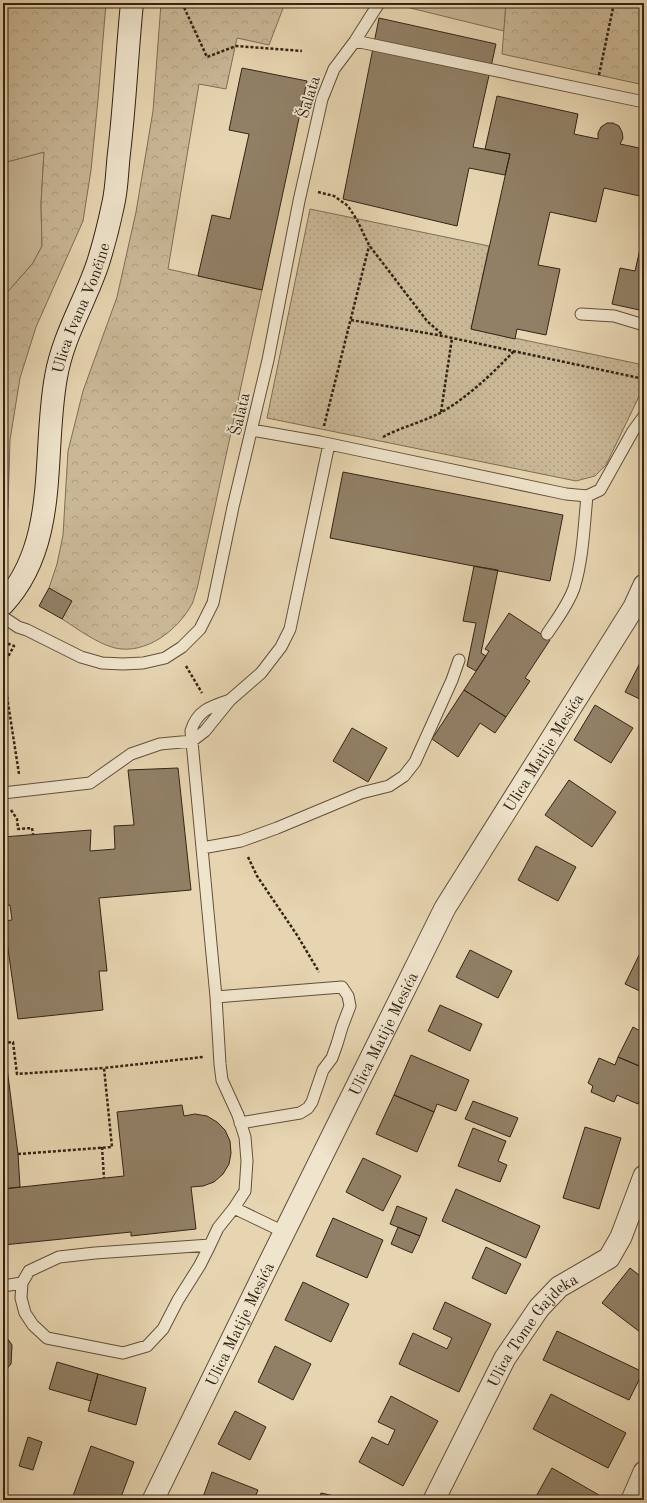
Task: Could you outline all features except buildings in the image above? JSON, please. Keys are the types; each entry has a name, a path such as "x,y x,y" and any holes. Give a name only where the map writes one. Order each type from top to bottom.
{"main road":[{"name":"Ulica Ivana Vončine","path":"3,604 23,577 37,543 42,526 46,500 49,440 59,361 72,323 98,263 114,203 125,100 132,3"}],"street":[{"name":"Ulica Matije Mesića","path":"153,1500 444,908 634,607 644,586"},
{"name":"Ulica Tome Gajdeka","path":"434,1500 505,1358 538,1308 559,1287 609,1258 621,1237 644,1176"},
{"path":"632,1500 644,1472"}],"lane":[{"name":"Šalata","path":"3,617 18,627 81,657 102,663 143,663 165,658 177,650 200,629 213,603 233,507 268,360 302,189 322,98 334,69 355,41 379,3"},
{"path":"355,41 644,102"},
{"path":"581,314 614,316 644,325"},
{"path":"252,430 325,443 566,494 587,496 600,490 633,431 644,416"},
{"path":"3,793 90,783 131,754 160,744 192,741 205,731 230,700 261,673 281,647 290,629 325,443"},
{"path":"547,634 564,610 574,588 581,554 587,496"},
{"path":"202,848 241,841 277,828 361,793 389,786 404,776 415,762 452,680 459,660"},
{"path":"210,1245 95,1252 60,1257 29,1271 22,1283 22,1298 25,1312 33,1325 47,1338 123,1353 147,1346 163,1330 178,1300 200,1265 210,1245 218,1228 245,1191 247,1162 245,1137 222,1080 216,997 191,731 193,722 210,707 230,700"},
{"path":"216,997 342,987 348,996 350,1006 332,1058 323,1070 312,1102 308,1108 300,1113 240,1123"},
{"path":"234,1208 284,1232"},
{"path":"3,1286 22,1283"}],"path":[{"path":"182,3 207,57 236,46 302,51"},
{"path":"596,92 614,3"},
{"path":"302,189 334,196 348,206 357,220 369,246 427,321 443,336"},
{"path":"325,443 351,320 369,246"},
{"path":"351,320 443,336 644,379"},
{"path":"441,412 452,338"},
{"path":"359,450 388,434 441,412 466,396 498,368 514,351"},
{"path":"3,646 9,644 14,646 6,662 6,690 22,791"},
{"path":"177,650 210,707"},
{"path":"17,819 18,829 32,828 33,834"},
{"path":"241,841 257,876 297,936 329,988"},
{"path":"3,1043 13,1042 17,1074 104,1068 220,1055"},
{"path":"18,1154 112,1147 104,1068"},
{"path":"102,1148 104,1178"}],"green space":[{"path":"3,3 106,3 91,170 83,221 36,327 20,378 10,440 8,506 5,547 3,550 3,300 5,295 33,263 42,246 41,204 44,152 3,163"},
{"path":"161,3 285,3 269,45 237,38 226,89 199,84 168,269 262,290 193,602 186,614 170,631 149,644 138,648 127,649 115,648 101,643 62,619 71,601 49,588 57,564 63,535 68,451 83,391 117,297 136,212 153,111"},
{"path":"400,3 506,3 504,31 398,5"},
{"path":"506,3 644,3 644,85 502,54"},
{"path":"44,152 41,204 42,246 33,263 5,295 3,300 3,163"},
{"path":"310,209 489,246 471,329 644,365 644,386 606,465 595,476 576,481 267,418"}]}
